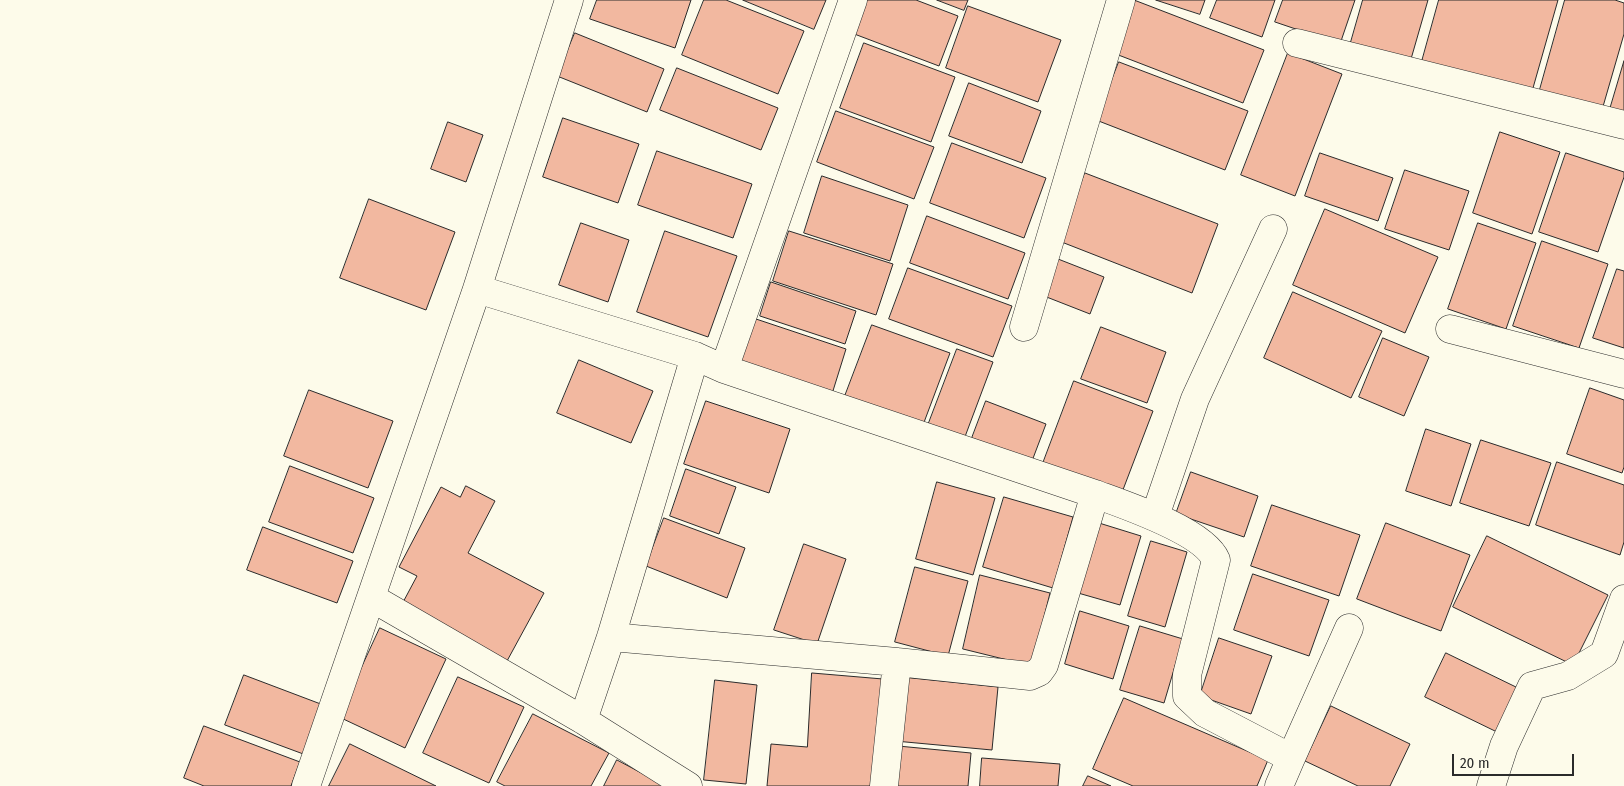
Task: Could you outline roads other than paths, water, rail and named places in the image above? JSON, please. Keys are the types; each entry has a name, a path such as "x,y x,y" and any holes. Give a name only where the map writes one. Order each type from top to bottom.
{"street":[{"path":"306,786 477,289 569,0"},
{"path":"724,369 853,0"},
{"path":"1024,327 1121,0"},
{"path":"1297,43 1624,125"},
{"path":"1155,516 1195,399 1272,229"},
{"path":"477,289 695,356 724,369 1155,516 1207,546 1216,560 1187,674 1187,696 1204,713 1291,758"},
{"path":"1450,329 1624,374"},
{"path":"584,720 695,356"},
{"path":"611,636 1030,676 1038,672 1044,665 1095,494"},
{"path":"372,598 584,720 688,786"},
{"path":"1490,786 1504,746 1532,686 1568,676 1604,654 1624,600"},
{"path":"1279,786 1349,628"},
{"path":"884,786 898,662"}]}
